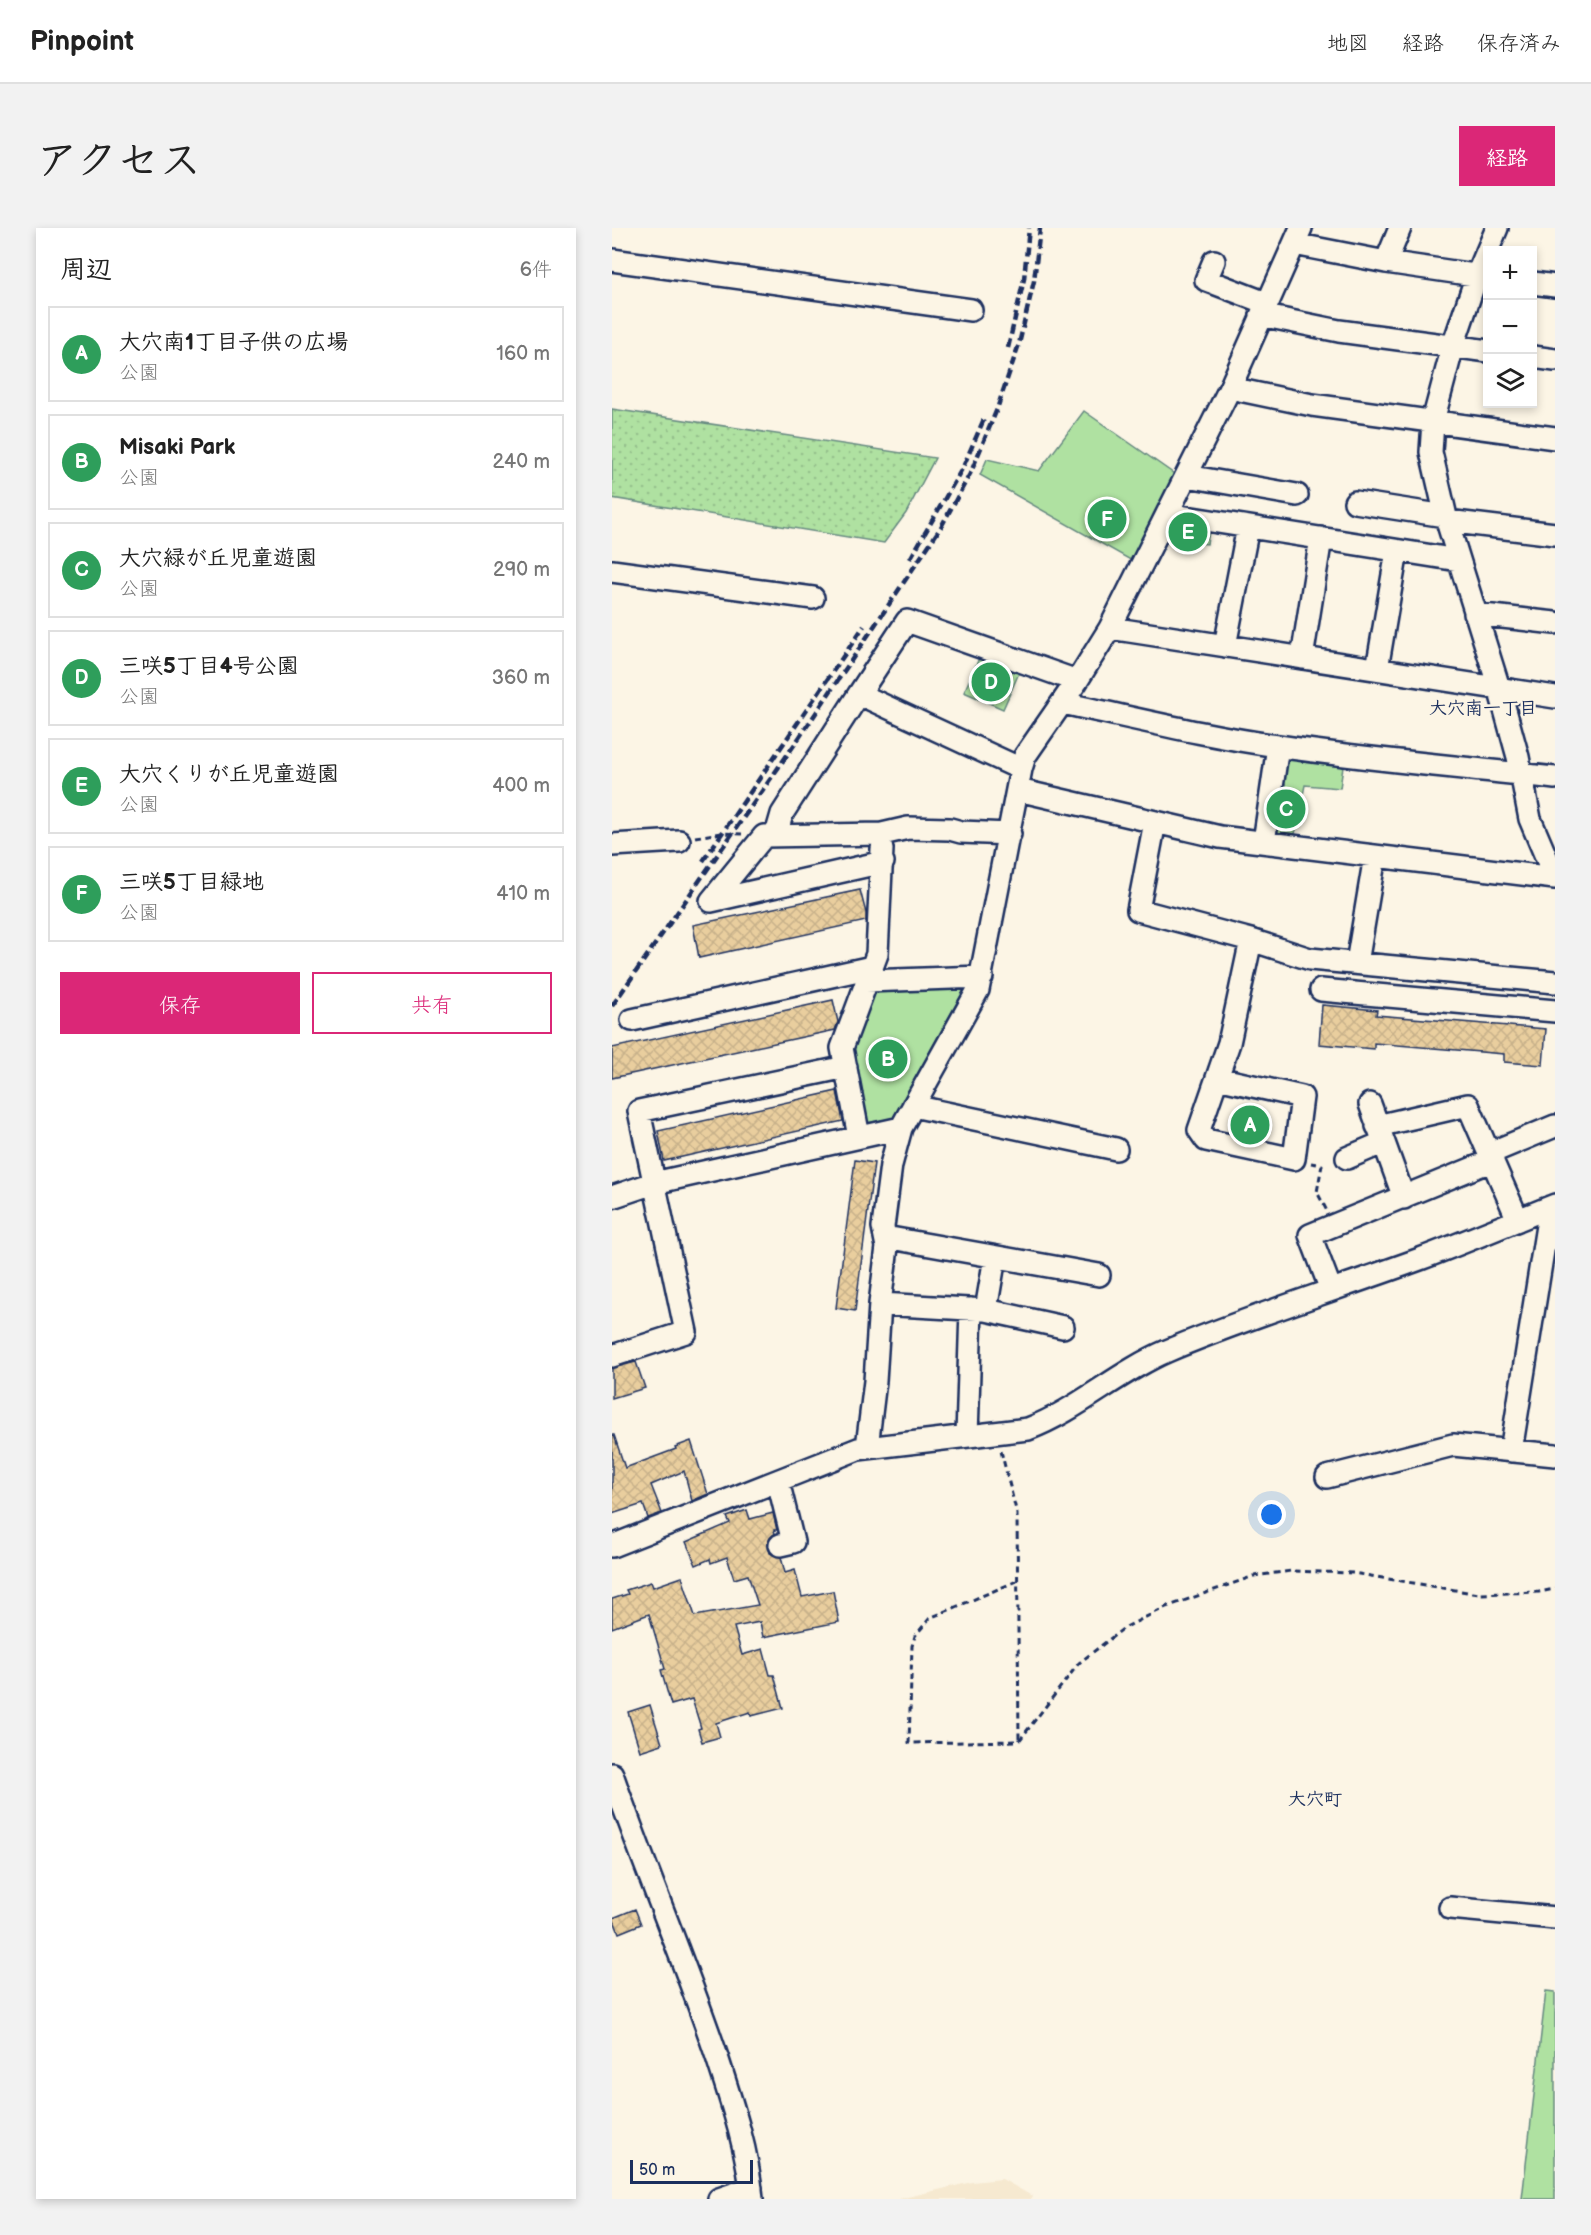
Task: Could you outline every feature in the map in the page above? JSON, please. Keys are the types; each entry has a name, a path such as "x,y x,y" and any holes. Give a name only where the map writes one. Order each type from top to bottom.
{"street":[{"path":"1386,262 1400,228"},
{"path":"859,694 1019,779 1155,822 1220,837 1555,878 1530,819 1499,688 1446,519 1431,452 1433,421 1454,346 1482,276 1497,228"},
{"path":"867,1447 886,1247 883,1227 891,1165 901,1128 978,990 1025,756 1077,681 1110,628 1230,388 1297,234 1386,262 1482,276"},
{"path":"612,260 971,310"},
{"path":"1214,261 1206,280 1264,309 1339,331 1483,350"},
{"path":"1537,284 1555,286"},
{"path":"1537,358 1555,360"},
{"path":"1230,388 1312,405 1555,438"},
{"path":"1187,476 1297,495"},
{"path":"1354,502 1446,519 1555,534"},
{"path":"1167,514 1458,560"},
{"path":"1225,646 1248,527"},
{"path":"1302,658 1321,538"},
{"path":"1377,669 1397,551"},
{"path":"612,571 813,598"},
{"path":"1475,614 1555,622"},
{"path":"883,862 711,901 778,828 782,814 907,621 1077,681"},
{"path":"1110,628 1555,697"},
{"path":"1062,703 1231,739 1397,762 1555,778"},
{"path":"1264,842 1278,746"},
{"path":"1155,822 1138,910 1310,958 1555,982"},
{"path":"771,836 882,834 908,828 1010,834"},
{"path":"860,1137 842,1048 877,954 883,862 882,834"},
{"path":"612,845 679,841"},
{"path":"1357,963 1375,856"},
{"path":"1217,1078 1302,1097 1294,1159 1206,1140 1199,1130 1229,1043 1251,940"},
{"path":"632,1020 869,974 982,977"},
{"path":"1321,990 1555,1011"},
{"path":"612,1356 686,1332 639,1111 846,1067"},
{"path":"1370,1104 1404,1197"},
{"path":"1347,1158 1380,1135 1468,1105 1518,1220"},
{"path":"913,1106 1116,1149"},
{"path":"1331,1290 1310,1235 1404,1197 1555,1126"},
{"path":"612,1197 654,1183 901,1128"},
{"path":"612,1546 867,1447 997,1434 1028,1429 1053,1420 1123,1373 1165,1352 1421,1258 1552,1206"},
{"path":"1511,1451 1552,1206"},
{"path":"885,1237 1099,1275"},
{"path":"967,1436 979,1310 995,1257"},
{"path":"880,1304 979,1310 1063,1326"},
{"path":"1328,1477 1453,1445 1555,1455"},
{"path":"778,1481 793,1542 780,1545"},
{"path":"612,1774 619,1820 699,2004 728,2091 752,2194 719,2199"},
{"path":"1450,1908 1555,1918"}],"path":[{"path":"679,841 722,833 771,836"},
{"path":"1294,1159 1322,1165 1317,1192 1334,1225"},
{"path":"997,1434 1017,1514 1019,1741"},
{"path":"1019,1741 1079,1664 1124,1628 1166,1607 1254,1576 1291,1571 1353,1573 1479,1594 1539,1592 1555,1589"},
{"path":"1017,1581 930,1618 915,1636 912,1646 909,1743 1019,1741"}],"shaded area":[{"path":"1002,2179 1032,2196 1030,2199 899,2199 972,2182"}],"green space":[{"path":"612,409 935,458 906,513 884,543 612,498"},
{"path":"1084,411 1177,476 1134,562 980,475 987,459 1039,471"},
{"path":"1169,524 1210,525 1207,544 1164,539"},
{"path":"980,656 1019,673 1003,709 964,692"},
{"path":"1280,757 1344,760 1340,788 1305,785 1294,839 1276,836 1270,831"},
{"path":"961,984 965,988 893,1118 867,1123 863,1118 847,1051 869,986"},
{"path":"1244,1110 1263,1115 1256,1140 1237,1135"},
{"path":"1546,1991 1555,1992 1555,2199 1522,2199"}],"building":[{"path":"860,890 866,921 699,958 693,925"},
{"path":"833,1000 838,1022 835,1030 612,1078 612,1048"},
{"path":"1322,1005 1377,1010 1376,1015 1546,1029 1543,1065 1504,1062 1504,1054 1374,1043 1374,1049 1319,1044"},
{"path":"837,1091 843,1121 664,1161 658,1131"},
{"path":"855,1160 874,1163 855,1311 836,1308"},
{"path":"636,1362 645,1388 612,1398 612,1368"},
{"path":"612,1435 614,1435 625,1468 691,1441 708,1494 692,1501 684,1471 651,1485 662,1513 648,1518 643,1504 612,1514"},
{"path":"747,1510 750,1519 773,1513 777,1530 774,1530 775,1534 768,1542 770,1553 781,1557 785,1573 795,1570 802,1597 833,1591 839,1622 763,1637 760,1622 734,1627 742,1655 763,1649 770,1675 774,1675 783,1708 751,1716 750,1712 716,1723 720,1737 702,1742 698,1729 701,1728 692,1699 671,1705 661,1670 665,1669 649,1614 612,1628 612,1599 628,1594 626,1590 651,1582 653,1587 682,1577 695,1616 758,1605 748,1575 734,1579 727,1557 711,1563 710,1559 696,1565 686,1542 730,1523 727,1517"},
{"path":"650,1705 662,1744 640,1751 628,1712"},
{"path":"635,1909 641,1924 619,1933 613,1918"}],"railway":[{"path":"1008,348 1024,279 1029,228"},
{"path":"612,1006 799,738 941,527 971,472 997,409 1019,344 1034,281 1040,228"},
{"path":"910,559 963,467 984,419"},
{"path":"703,861 864,626"}],"place":[{"name":"三咲5丁目緑地","path":"1107,519"},
{"name":"大穴くりが丘児童遊園","path":"1188,532"},
{"name":"三咲5丁目4号公園","path":"991,682"},
{"name":"大穴緑が丘児童遊園","path":"1286,809"},
{"name":"Misaki Park","path":"888,1059"},
{"name":"大穴南1丁目子供の広場","path":"1250,1125"}],"district":[{"name":"大穴南一丁目","path":"1483,708"},
{"name":"大穴町","path":"1315,1799"}]}
